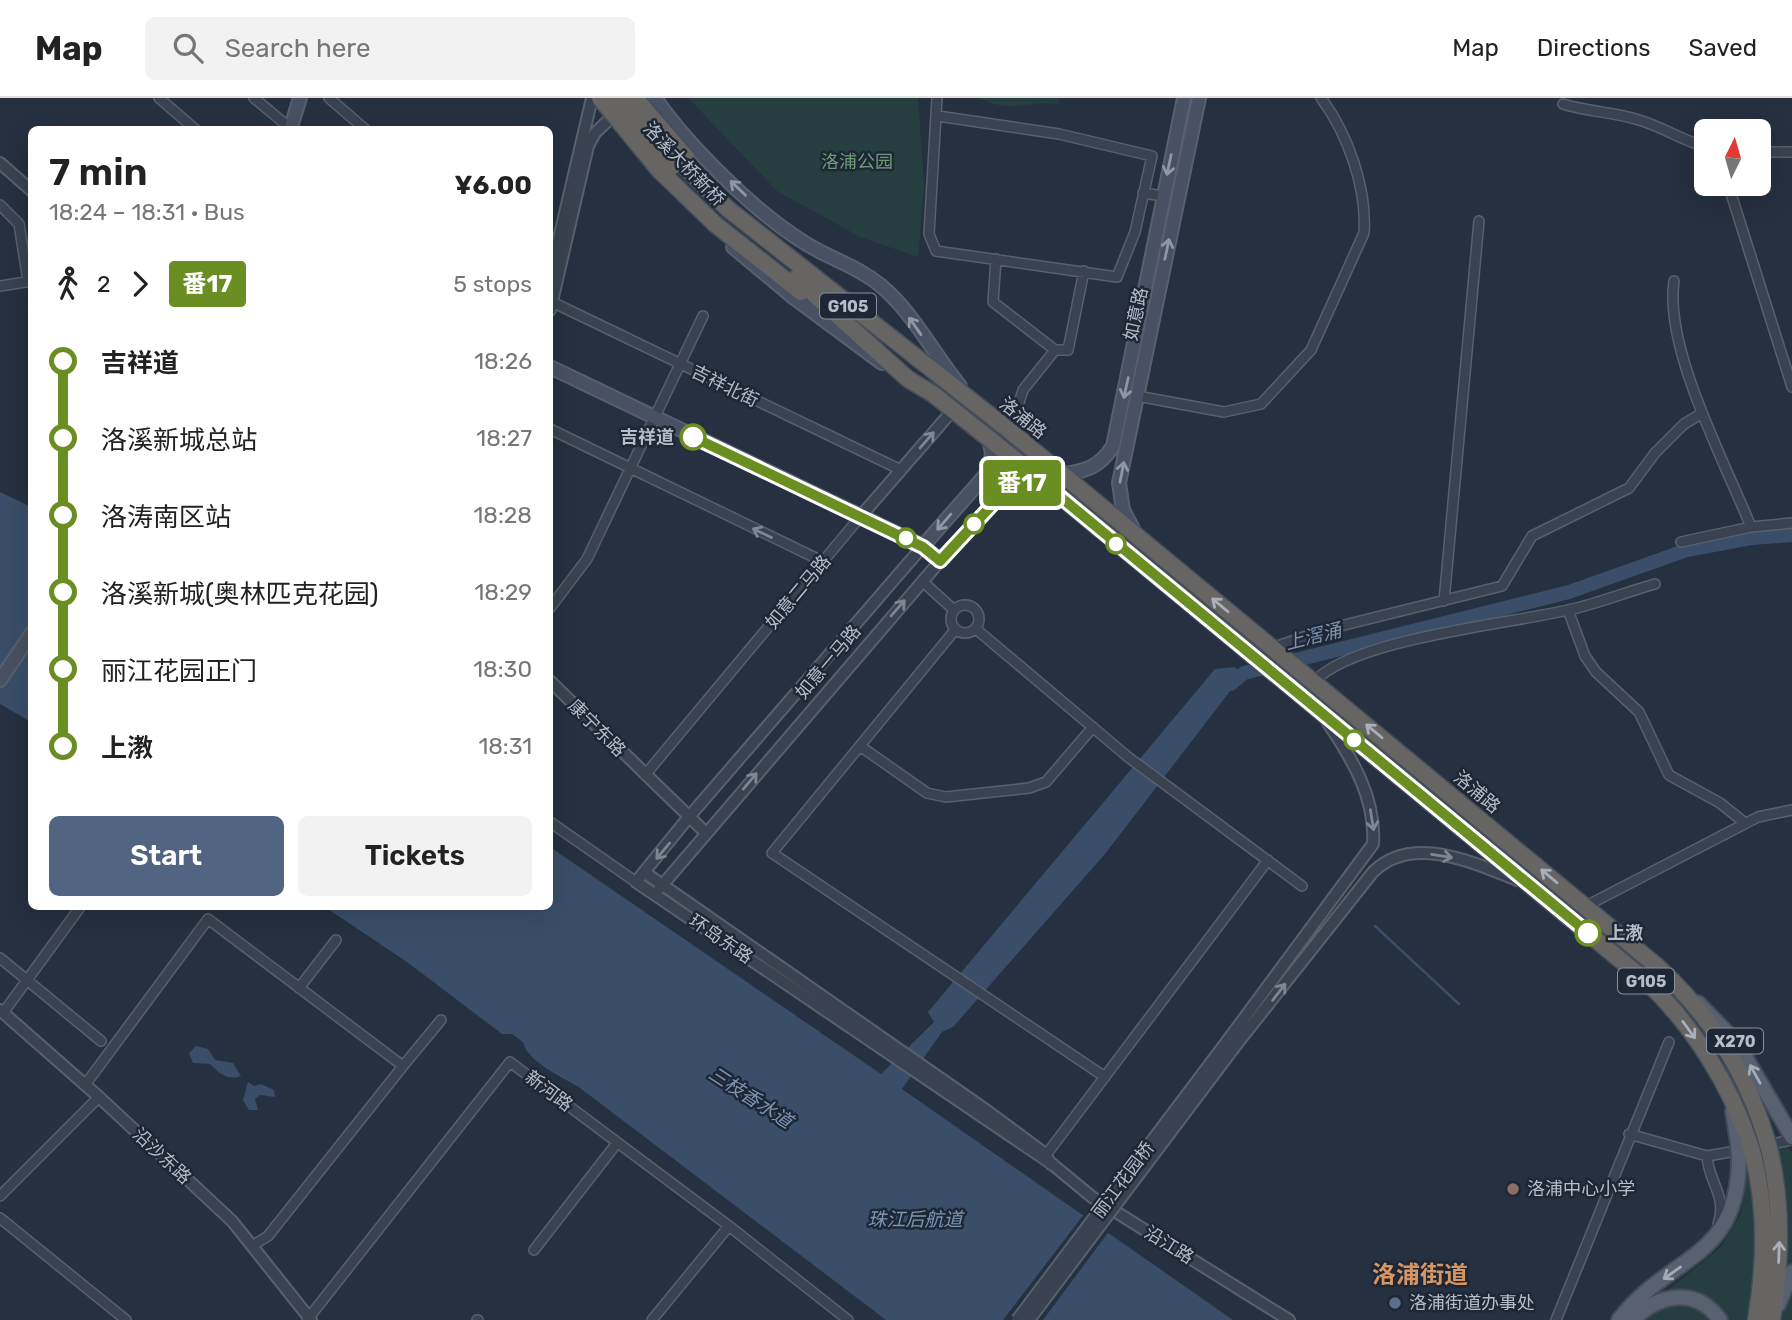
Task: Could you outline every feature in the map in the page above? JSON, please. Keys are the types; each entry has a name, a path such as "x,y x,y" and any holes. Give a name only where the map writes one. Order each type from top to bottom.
{"highway":[{"name":"洛溪大桥新桥","path":"596,98 659,170 725,212"},
{"path":"617,98 669,164 908,379"},
{"path":"627,98 674,159 725,212 971,400"},
{"name":"洛溪大桥新桥","path":"635,98 679,150 725,212"},
{"name":"G105","path":"908,379 953,410 1046,485 1531,885 1670,1006 1701,1046 1732,1102 1761,1198 1763,1245 1756,1320"},
{"name":"洛浦路","path":"971,400 1586,906 1658,967 1692,1000 1721,1040 1751,1096 1768,1145 1780,1216 1779,1263 1773,1320"},
{"name":"G105","path":"1746,1320 1763,1245"}],"main road":[{"path":"287,126 291,98"},
{"path":"288,126 300,98"},
{"path":"596,98 626,140 690,208 754,266 854,344 908,379"},
{"name":"如意路","path":"1061,474 1091,468 1100,463 1113,446 1184,98"},
{"name":"如意路","path":"1136,536 1123,510 1119,493 1136,396 1199,98"},
{"path":"626,140 625,131 631,119 658,103"},
{"name":"洛浦路","path":"658,103 690,141 751,201 805,243 856,267 898,301 971,400"},
{"path":"553,368 923,547 940,561"},
{"name":"如意一马路","path":"923,547 989,471 992,453 989,439"},
{"name":"如意一马路","path":"940,561 1004,492 1021,483 1046,485"},
{"path":"0,680 28,639"},
{"name":"X270","path":"1658,967 1731,1035 1790,1130"},
{"path":"1619,1320 1643,1295 1708,1246 1723,1228 1734,1204 1745,1150"},
{"path":"1773,1320 1792,1272"},
{"path":"1633,1320 1657,1301 1680,1297 1701,1301 1720,1320"}],"street":[{"path":"159,98 190,126"},
{"path":"254,98 285,126"},
{"path":"329,98 361,126"},
{"path":"553,265 596,98"},
{"path":"553,292 588,146 595,133 627,98"},
{"path":"937,98 929,233 936,251 1117,277 1135,232 1152,156 1059,134 938,116"},
{"path":"1136,396 1224,411 1261,404 1311,350 1364,233 1365,216 1352,156 1321,98"},
{"path":"1563,104 1589,113 1640,120 1694,144"},
{"path":"1771,152 1792,152"},
{"path":"0,163 28,188"},
{"path":"1143,192 1163,196"},
{"path":"1732,196 1792,387"},
{"path":"0,205 19,224 28,271"},
{"path":"1444,601 1479,221"},
{"path":"996,258 993,302 1055,350 1068,350 1084,271"},
{"path":"0,286 28,281"},
{"path":"1674,281 1674,321 1701,414 1751,527"},
{"name":"吉祥北街","path":"553,306 901,470"},
{"path":"553,604 587,559 703,316"},
{"path":"1010,431 1023,390 1055,350"},
{"name":"如意二马路","path":"645,775 953,410"},
{"path":"1272,648 1324,630 1502,586 1532,536 1629,488 1655,453 1684,424 1701,414"},
{"path":"553,430 824,562"},
{"path":"1681,542 1751,527 1792,523"},
{"name":"如意一马路","path":"636,882 688,818 923,547"},
{"name":"如意一马路","path":"658,890 940,561"},
{"path":"922,581 954,610"},
{"path":"1314,682 1323,671 1371,650 1568,610 1655,584"},
{"path":"964,605 975,609 979,619 976,629 966,634 956,630 951,620 954,610 964,605"},
{"path":"1568,610 1585,656 1596,672 1639,712 1669,775 1720,803 1745,823"},
{"path":"976,629 1135,762 1302,886"},
{"path":"956,630 772,853 1105,1077"},
{"name":"康宁东路","path":"553,684 706,833"},
{"path":"1232,1042 1373,844 1371,812 1359,774 1323,715"},
{"path":"860,746 927,793 946,797 1029,788 1046,782 1093,727"},
{"path":"1586,906 1745,823 1758,817 1792,810"},
{"name":"环岛东路","path":"553,824 636,882 658,890 1052,1164"},
{"path":"1232,1042 1373,872 1394,856 1446,856 1531,885"},
{"path":"1049,1152 1268,860"},
{"path":"644,872 658,890"},
{"path":"1,1012 78,910"},
{"path":"85,1085 208,919 403,1066"},
{"path":"299,988 336,940"},
{"path":"0,958 101,1041"},
{"name":"沿沙东路","path":"1,1012 100,1097 232,1221 309,1319"},
{"path":"252,1246 268,1236 442,1020"},
{"name":"丽江花园桥","path":"1017,1320 1232,1042"},
{"name":"丽江花园桥","path":"1029,1320 1232,1042"},
{"path":"1556,1320 1629,1134 1669,1042"},
{"name":"新河路","path":"309,1319 510,1062 729,1226 842,1318"},
{"path":"0,1196 100,1097"},
{"path":"1629,1134 1707,1156 1790,1130"},
{"path":"534,1250 617,1143"},
{"path":"1707,1156 1707,1167 1722,1198 1721,1215 1708,1246"},
{"name":"沿江路","path":"1052,1164 1092,1197 1289,1320"},
{"path":"0,1218 126,1320"},
{"path":"652,1320 729,1226"}],"green space":[{"name":"洛浦公园","path":"688,98 918,98 924,186 918,257 860,237 777,191"},
{"path":"979,98 1059,98 1058,104 1001,106"},
{"path":"1780,1137 1792,1153 1792,1320 1643,1320 1671,1288 1722,1246 1741,1214 1748,1172"}],"water":[{"path":"0,492 28,506 28,720 0,704"},
{"name":"珠江后航道","path":"1234,667 1244,673 1105,854 953,1027 942,1032 902,1089 1233,1320 886,1320 580,1088 538,1063 526,1050 523,1042 512,1034 502,1034 407,962 329,910 553,910 553,849 881,1074 934,1022 928,1012 1215,669"},
{"path":"196,1046 208,1049 215,1060 233,1063 241,1076 227,1077 210,1064 193,1063 189,1053"},
{"path":"248,1082 274,1090 275,1097 260,1095 255,1099 258,1110 249,1110 243,1100"}],"pier":[{"path":"1085,1213 1110,1230 1043,1320 1003,1320"}],"waterway":[{"name":"上滘涌","path":"1231,684 1244,673 1569,592 1687,550 1751,538 1792,535"},
{"path":"1375,926 1459,1004"}],"bus line":[{"name":"番17","path":"693,437 923,547 940,561 1004,492 1021,483 1046,485 1588,933"}],"place":[{"name":"吉祥道","path":"693,437"},
{"name":"上漖","path":"1588,933"},
{"name":"洛浦中心小学","path":"1513,1189"},
{"name":"洛浦街道办事处","path":"1395,1303"}],"district":[{"name":"洛浦街道","path":"1420,1275"}],"water label":[{"name":"三枝香水道","path":"751,1097"}]}
